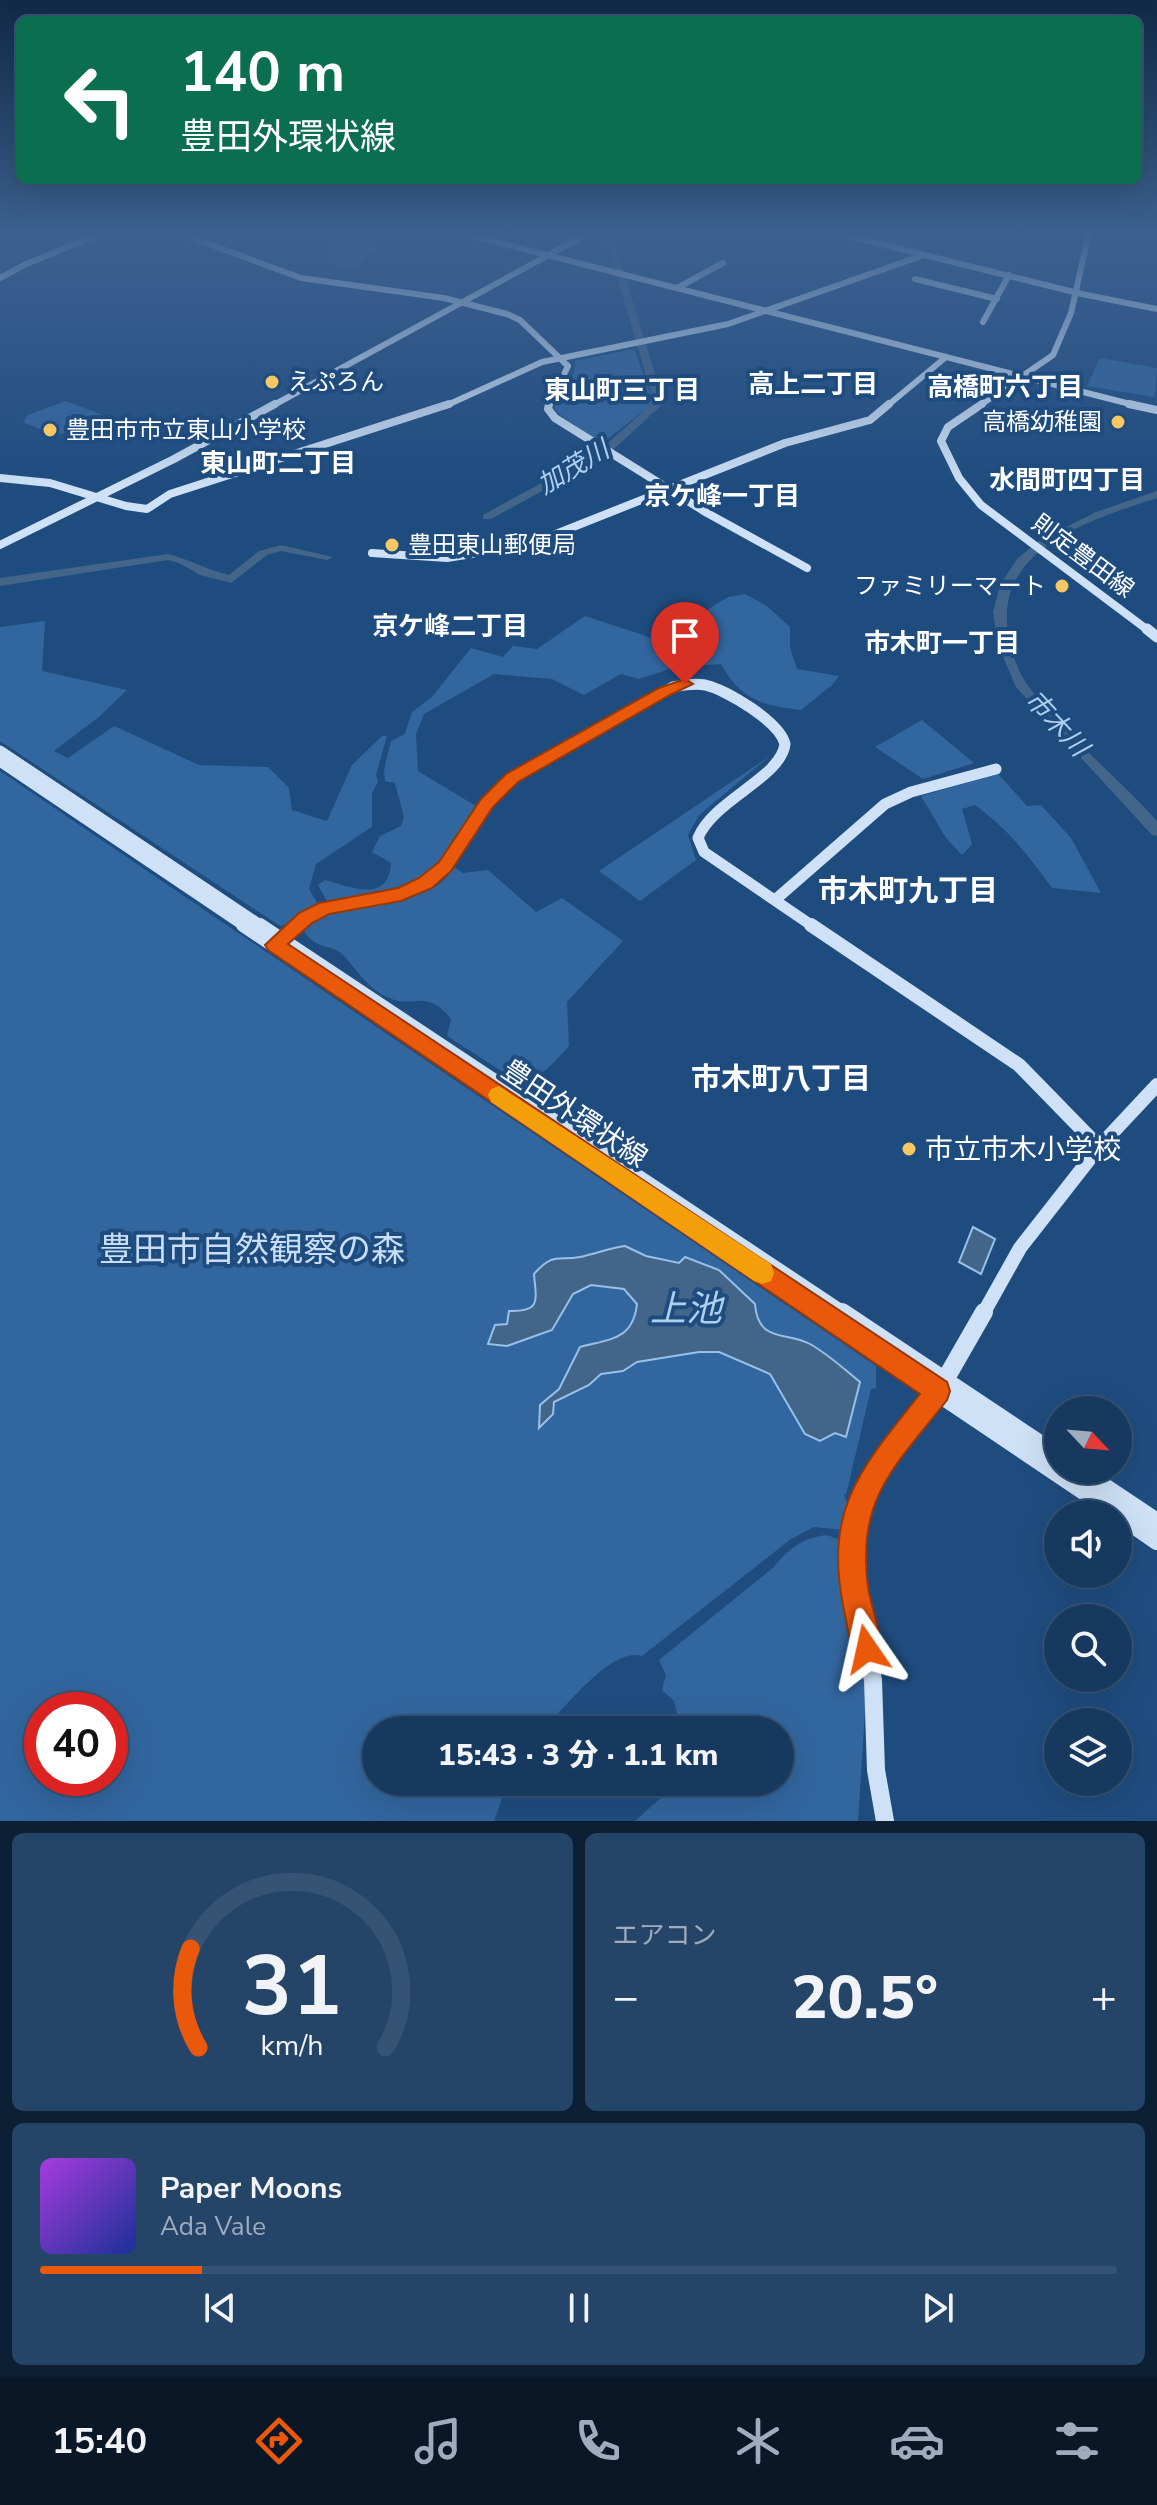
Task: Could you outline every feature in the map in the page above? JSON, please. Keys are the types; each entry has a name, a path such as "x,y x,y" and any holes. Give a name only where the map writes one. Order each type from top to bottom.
{"street":[{"path":"0,545 97,499 432,318"},
{"path":"517,318 561,358 569,370 550,400 548,409 597,445 668,489 807,568"},
{"path":"0,478 50,483 97,499 147,509 170,494 431,412 530,367 561,358 710,329 745,318"},
{"path":"794,318 1157,408"},
{"path":"983,322 985,318"},
{"name":"則定豊田線","path":"1067,318 1056,349 948,427 941,438 944,451 971,495 1157,637"},
{"path":"372,553 394,557 490,555 548,540 572,526 785,443 870,420 946,357"},
{"path":"278,941 305,918 325,908 401,894 425,883 445,867 487,803 512,778 665,691 685,684 718,689 774,726 783,736 785,749 782,756 705,822 698,838 708,857 1019,1065 1099,1147"},
{"name":"豊田外環状線","path":"0,751 942,1386 1099,1500"},
{"name":"豊田外環状線","path":"0,761 278,941"},
{"path":"775,900 885,804 911,792 996,769"},
{"path":"885,1821 876,1770 873,1680 854,1587 852,1539 860,1500 880,1465 942,1386 1020,1248 1099,1147 1157,1085"},
{"name":"豊田外環状線","path":"942,1386 1044,1448"},
{"path":"1100,1484 1157,1522"},
{"name":"豊田外環状線","path":"1132,1524 1157,1541"}],"green space":[{"path":"634,349 654,403 601,444 554,408 571,380 575,361"},
{"path":"1100,358 1157,368 1155,397 1087,386"},
{"path":"66,401 108,417 56,436 23,422 28,415"},
{"path":"745,594 767,606 790,627 790,648 797,669 839,676 801,710 754,699 736,685 721,664 676,667 639,679 621,674 584,695 552,679 494,674 424,714 416,734 418,771 476,806 476,812 443,861 410,884 328,903 318,885 325,880 366,890 383,884 389,876 391,863 372,852 380,836 401,826 404,817 395,783 385,781 384,770 391,741 405,734 412,712 431,698 471,648 503,657 513,646 537,649 585,616 658,640 728,597"},
{"path":"45,621 42,671 127,690 100,716 54,751 68,758 114,726 199,765 268,767 289,788 292,810 327,821 352,765 382,736 387,736 376,775 378,782 372,793 372,827 316,864 309,889 318,904 311,913 297,922 280,926 0,741 0,627"},
{"path":"922,720 974,763 923,779 875,747"},
{"path":"770,756 699,815 688,835 696,860 640,901 599,871"},
{"name":"豊田市自然観察の森","path":"0,771 876,1366 876,1388 871,1389 844,1494 849,1509 843,1530 814,1527 791,1539 642,1656 631,1655 605,1668 556,1716 362,1716 362,1796 503,1796 494,1821 0,1821"},
{"path":"998,774 1027,806 1041,805 1071,838 1101,893 1052,888 1017,843 975,805 962,809 972,844 962,855 946,838 921,796"},
{"path":"454,867 463,873 488,870 536,912 562,898 623,941 567,1002 569,1046 547,1069 528,1081 520,1083 447,1036 451,1019 435,1004 389,998 369,985 340,952 314,942 303,930 347,907 420,894 445,879"},
{"path":"827,1535 845,1542 844,1583 867,1681 858,1821 635,1821 663,1796 794,1796 794,1716 678,1716 674,1701 662,1690 666,1675 659,1660 774,1567 791,1549 811,1538"}],"water":[{"path":"973,1227 995,1239 981,1274 959,1262"},
{"name":"上池","path":"625,1246 646,1256 679,1263 685,1257 719,1270 755,1304 757,1317 768,1331 810,1344 860,1382 846,1437 835,1433 820,1441 805,1434 770,1374 719,1352 699,1352 637,1362 623,1371 601,1374 589,1385 554,1402 553,1414 539,1428 540,1405 559,1389 580,1347 610,1339 625,1331 635,1316 637,1304 624,1289 591,1285 573,1294 552,1330 507,1346 488,1344 495,1325 507,1324 509,1311 532,1307 536,1297 534,1274 546,1263"}],"waterway":[{"name":"加茂川","path":"487,517 602,454 659,403 633,318"},
{"name":"市木川","path":"1157,494 1100,514 1044,542 1021,562 1006,585 999,612 1004,645 1020,684 1157,831"},
{"name":"加茂川","path":"0,582 168,557 183,561 204,573 231,579 263,553 281,548 327,557"}],"slow traffic":[{"path":"499,1095 762,1273"}],"place":[{"name":"えぷろん","path":"272,382"},
{"name":"高橋幼稚園","path":"1118,422"},
{"name":"豊田市市立東山小学校","path":"50,430"},
{"name":"豊田東山郵便局","path":"392,545"},
{"name":"ファミリーマート","path":"1062,586"},
{"name":"市立市木小学校","path":"909,1149"}],"district":[{"name":"高上二丁目","path":"813,384"},
{"name":"高橋町六丁目","path":"1005,387"},
{"name":"東山町三丁目","path":"622,390"},
{"name":"東山町二丁目","path":"278,463"},
{"name":"水間町四丁目","path":"1067,480"},
{"name":"京ケ峰一丁目","path":"722,496"},
{"name":"京ケ峰二丁目","path":"450,626"},
{"name":"市木町一丁目","path":"942,643"},
{"name":"市木町九丁目","path":"908,891"},
{"name":"市木町八丁目","path":"781,1079"}],"route":[{"path":"685,684 665,691 504,784 487,803 445,867 432,879 401,894 325,908 305,918 274,945 938,1391 880,1465 860,1500 852,1539 854,1587 867,1649"}]}
